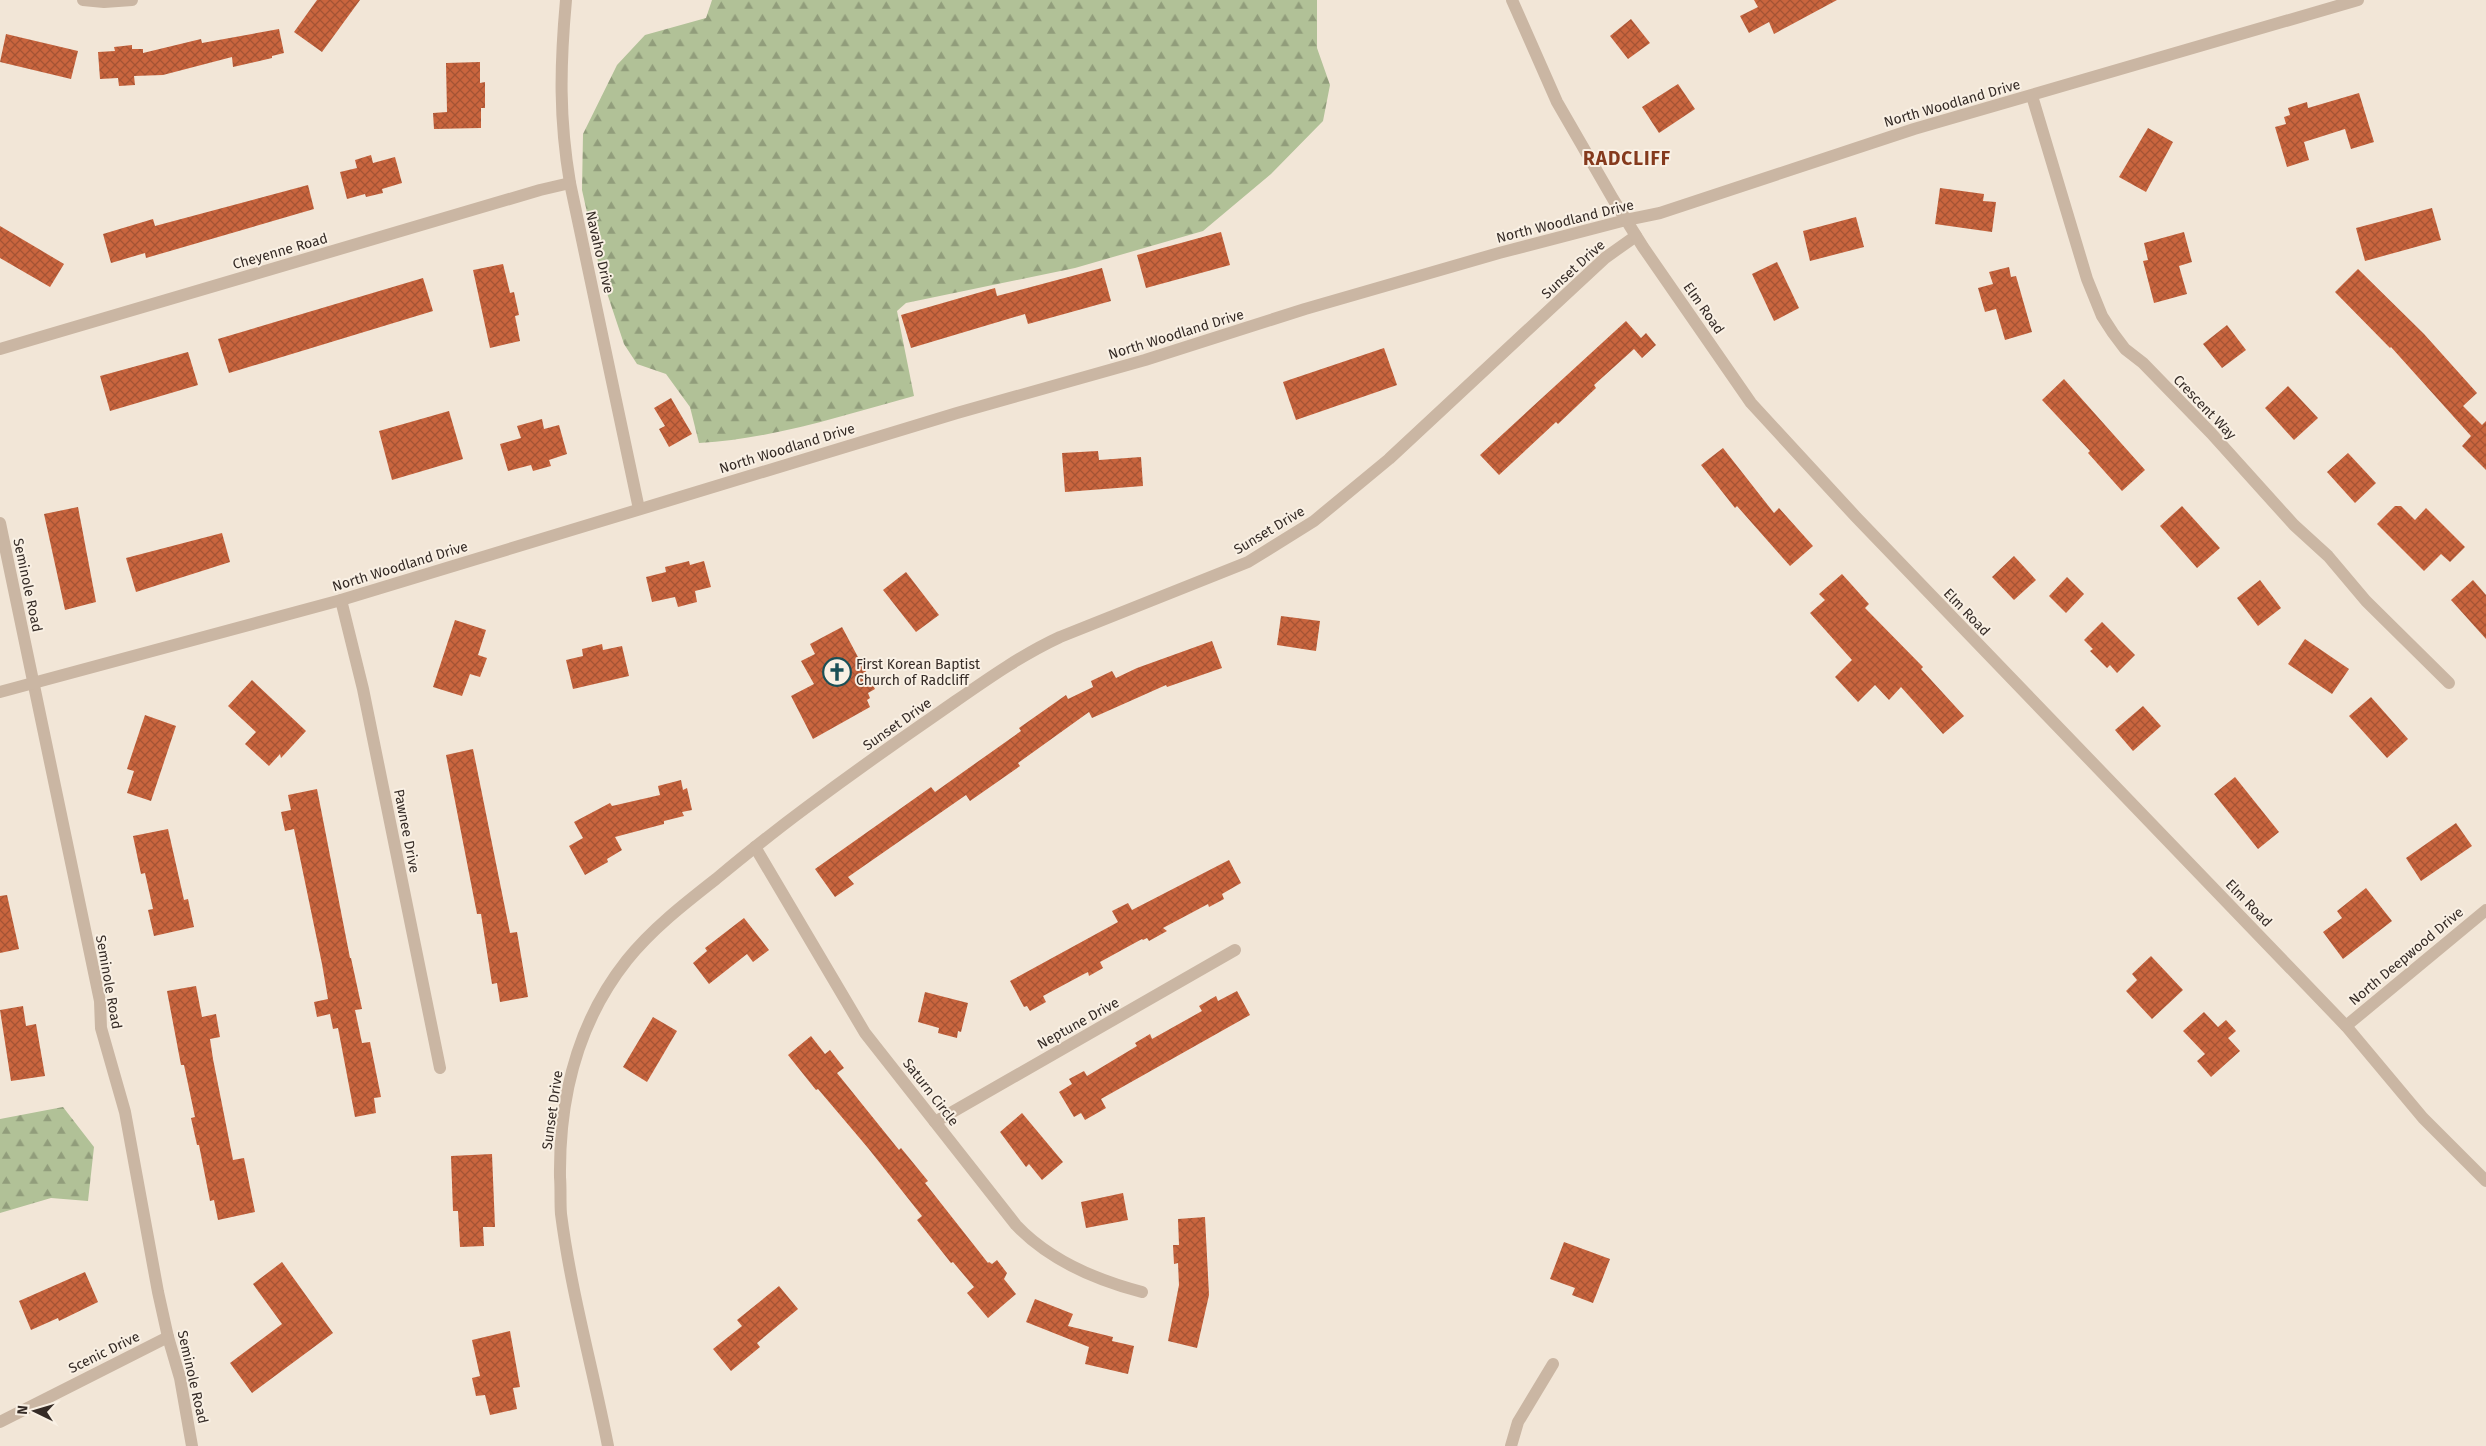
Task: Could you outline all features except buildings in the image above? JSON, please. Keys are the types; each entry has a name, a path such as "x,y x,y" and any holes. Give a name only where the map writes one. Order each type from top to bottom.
{"street":[{"path":"82,0 104,2 132,0"},
{"name":"Navaho Drive","path":"566,0 560,81 563,142 639,509"},
{"name":"Elm Road","path":"1512,0 1558,102 1626,220 1751,403 1856,518 2346,1026 2424,1118 2486,1181"},
{"name":"North Woodland Drive","path":"0,692 33,681 341,600 957,413 1145,360 1305,309 1499,253 1660,213 1914,129 2358,0"},
{"name":"Crescent Way","path":"2032,96 2087,279 2102,316 2113,333 2125,349 2143,363 2211,433 2294,525 2328,556 2366,601 2449,682"},
{"name":"Cheyenne Road","path":"0,349 570,183"},
{"name":"Sunset Drive","path":"608,1446 577,1302 561,1212 560,1153 568,1084 577,1052 589,1021 606,989 627,960 677,910 823,795 910,733 1033,650 1248,562 1314,521 1389,459 1605,258 1636,236"},
{"name":"Seminole Road","path":"0,523 100,1001 101,1028 131,1142 168,1337 180,1378 192,1446"},
{"name":"Pawnee Drive","path":"341,600 364,689 440,1068"},
{"name":"Saturn Circle","path":"755,847 865,1033 1003,1210 1029,1239 1044,1250 1074,1266 1120,1286 1142,1292"},
{"name":"North Deepwood Drive","path":"2346,1026 2486,910"},
{"name":"Neptune Drive","path":"935,1122 1235,950"},
{"name":"Scenic Drive","path":"0,1422 168,1337"},
{"path":"1511,1446 1518,1422 1552,1364"}],"green space":[{"path":"712,0 1317,0 1317,48 1330,85 1323,121 1271,174 1203,231 1075,268 906,303 897,311 914,396 835,418 754,437 699,443 690,407 666,374 637,364 624,344 601,275 582,190 583,134 617,65 645,35 706,18"},
{"path":"63,1107 94,1147 88,1201 51,1198 0,1213 0,1119"}],"place":[{"name":"First Korean Baptist Church of Radcliff","path":"837,672"}],"district":[{"name":"RADCLIFF","path":"1627,158"}]}
